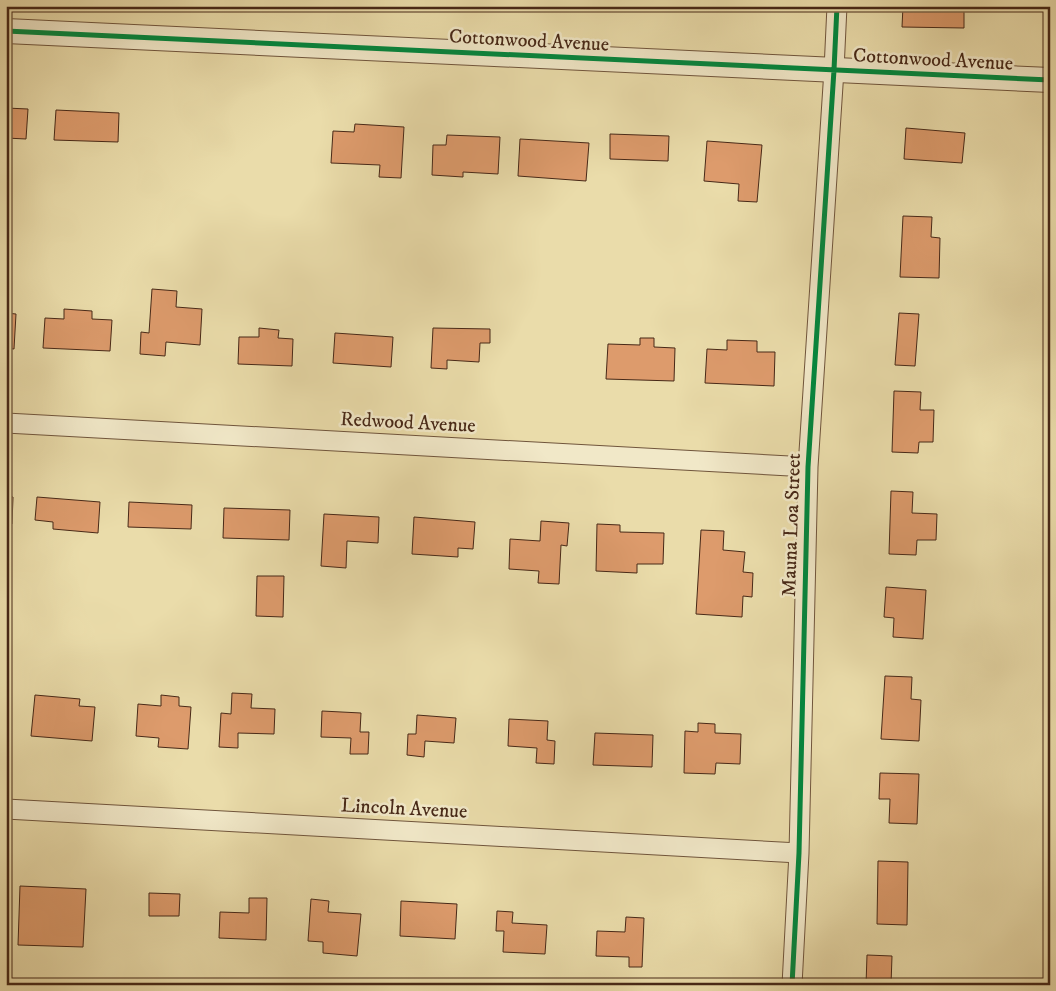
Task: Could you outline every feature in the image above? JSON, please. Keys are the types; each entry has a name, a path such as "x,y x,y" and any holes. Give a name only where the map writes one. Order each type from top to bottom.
{"street":[{"name":"Mauna Loa Street","path":"792,985 799,853 808,467 837,6"},
{"name":"Cottonwood Avenue","path":"6,31 1050,80"},
{"name":"Redwood Avenue","path":"6,423 808,467"},
{"name":"Lincoln Avenue","path":"6,810 799,853"}],"building":[{"path":"903,6 964,6 964,28 902,27"},
{"path":"6,108 28,109 26,139 6,138"},
{"path":"56,110 119,113 118,142 54,140"},
{"path":"355,124 404,127 401,178 379,177 380,165 331,163 333,131 354,132"},
{"path":"906,128 965,133 962,163 904,159"},
{"path":"610,134 669,136 668,161 610,159"},
{"path":"447,135 500,137 498,174 463,172 463,177 432,175 433,145 446,145"},
{"path":"520,139 589,143 586,181 518,176"},
{"path":"707,141 762,145 757,202 738,201 739,184 704,181"},
{"path":"903,216 932,217 931,237 940,238 939,278 900,277"},
{"path":"152,289 177,291 176,307 202,309 200,345 166,342 165,356 140,354 141,332 149,333"},
{"path":"64,309 92,311 92,319 112,320 110,351 43,348 45,318 64,319"},
{"path":"6,313 16,314 14,349 6,348"},
{"path":"899,313 919,314 915,366 895,365"},
{"path":"259,328 279,330 278,338 293,339 292,366 238,364 239,337 259,337"},
{"path":"433,328 490,329 490,343 480,343 479,362 447,360 447,369 431,368"},
{"path":"335,333 393,337 391,367 333,363"},
{"path":"640,338 654,338 654,347 675,348 674,381 606,379 608,344 640,345"},
{"path":"727,340 757,341 757,352 775,352 774,386 705,383 707,349 727,350"},
{"path":"894,391 921,392 920,410 934,410 933,442 919,442 918,453 892,452"},
{"path":"891,491 913,492 912,513 937,514 936,540 917,540 916,555 889,554"},
{"path":"6,496 13,497 12,524 6,524"},
{"path":"37,497 100,502 98,533 53,529 53,522 35,520"},
{"path":"129,502 192,505 191,529 128,527"},
{"path":"224,508 290,510 289,540 223,538"},
{"path":"324,514 379,517 378,543 347,541 346,568 321,566"},
{"path":"414,517 475,522 473,549 458,548 458,557 412,554"},
{"path":"541,521 569,523 567,546 561,545 559,584 538,583 539,571 509,569 510,539 540,541"},
{"path":"597,524 620,525 620,532 664,533 663,564 637,564 637,573 596,571"},
{"path":"701,530 724,531 723,550 745,552 743,572 753,573 752,597 743,596 742,617 696,614"},
{"path":"257,576 284,576 283,617 256,616"},
{"path":"886,587 926,590 923,639 893,637 894,618 884,617"},
{"path":"885,676 912,677 911,699 921,700 919,741 881,739"},
{"path":"232,693 252,694 251,708 275,709 274,734 238,733 238,748 219,747 221,713 231,714"},
{"path":"35,695 80,699 79,706 95,707 92,741 31,736"},
{"path":"161,695 179,697 179,706 191,707 188,749 158,747 159,738 136,736 138,704 161,706"},
{"path":"322,711 361,713 360,732 369,732 368,754 350,754 351,738 321,737"},
{"path":"417,715 456,718 454,743 425,741 424,757 407,755 408,734 416,734"},
{"path":"509,719 548,721 547,740 555,741 554,764 536,763 537,748 508,746"},
{"path":"698,723 715,724 715,733 741,734 740,764 716,763 715,774 684,773 685,731 698,732"},
{"path":"595,733 653,735 652,767 593,765"},
{"path":"880,773 919,774 917,824 889,823 890,799 879,799"},
{"path":"878,861 908,862 907,925 877,924"},
{"path":"20,886 86,889 83,947 18,945"},
{"path":"149,893 180,894 179,916 149,916"},
{"path":"249,898 267,898 266,940 219,938 220,912 249,913"},
{"path":"311,899 329,901 328,912 361,914 357,956 323,953 323,942 308,941"},
{"path":"401,901 457,904 455,939 400,936"},
{"path":"497,911 513,912 512,923 547,925 545,954 503,952 504,931 496,931"},
{"path":"626,917 644,918 642,967 629,967 629,957 596,956 597,931 625,932"},
{"path":"867,955 892,956 891,985 866,985"}],"cycle path":[{"path":"792,985 799,853 808,467 837,6"},
{"path":"6,31 1050,80"}]}
